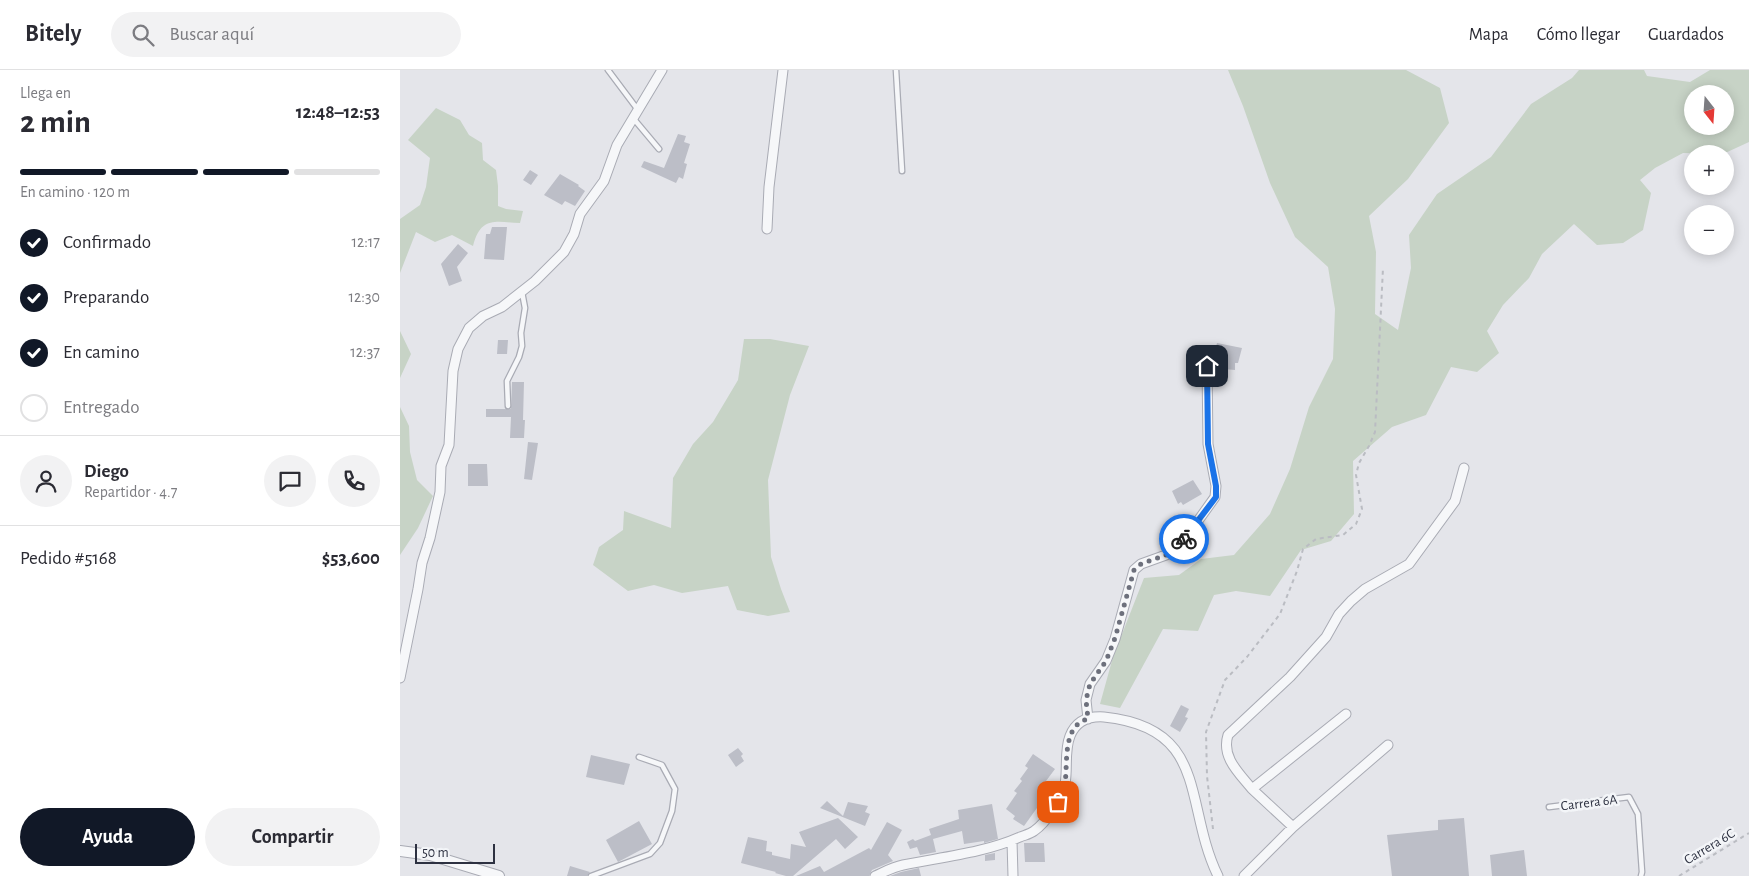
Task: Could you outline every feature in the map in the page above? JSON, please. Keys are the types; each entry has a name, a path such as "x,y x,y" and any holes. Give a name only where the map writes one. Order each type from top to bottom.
{"street":[{"path":"400,678 422,563 430,538 440,492 441,466 449,445 452,379 458,349 469,328 484,316 502,307 535,281 564,252 574,234 580,214 604,181 617,145 662,70"},
{"path":"768,229 769,187 783,70"},
{"path":"1088,719 1086,700 1090,684 1106,661 1115,638 1134,570 1141,564 1166,555 1185,539 1216,497 1216,486 1208,444 1207,366"},
{"path":"1293,827 1252,789 1226,754 1225,744 1228,735 1290,677 1326,637 1339,614 1351,600 1365,588 1409,564 1455,501 1464,468"},
{"path":"1252,789 1346,714"},
{"path":"875,876 900,866 992,847 1012,841 1034,831 1058,802 1065,783 1070,736 1076,725 1088,719 1098,717 1121,719 1135,723 1156,733 1176,749 1190,778 1198,819 1218,876"},
{"path":"1244,876 1293,827 1388,745"},
{"path":"1012,841 1013,876"},
{"path":"400,850 430,855 499,876"}],"lane":[{"path":"608,70 659,148"},
{"path":"896,70 902,171"},
{"path":"508,406 507,381 519,357 522,346 521,333 524,308 522,291"},
{"path":"591,876 650,854 660,843 672,811 675,789 662,764 639,757"},
{"name":"Carrera 6A","path":"1549,807 1629,797 1638,814 1641,876"}],"path":[{"path":"1214,837 1207,776 1206,732 1225,680 1247,657 1280,614 1297,571 1303,549 1316,539 1343,535 1356,524 1362,509 1356,475 1359,463 1375,432 1383,268"},
{"name":"Carrera 6C","path":"1680,876 1749,833"}],"green space":[{"path":"1228,70 1406,70 1440,88 1449,123 1408,179 1369,216 1376,252 1375,314 1398,330 1411,268 1409,235 1437,194 1491,157 1531,104 1572,78 1579,70 1644,70 1647,76 1690,82 1710,70 1749,70 1749,142 1734,149 1734,145 1684,145 1684,153 1655,168 1640,180 1651,193 1643,230 1623,243 1597,245 1574,224 1542,254 1529,278 1503,305 1487,331 1499,353 1477,372 1451,367 1426,415 1392,427 1353,461 1354,514 1331,541 1301,550 1270,596 1236,591 1214,595 1198,631 1163,629 1120,708 1100,704 1113,657 1144,578 1179,575 1201,559 1234,555 1270,514 1290,469 1309,407 1333,359 1335,309 1328,267 1295,237 1270,183 1243,106"},
{"path":"436,108 460,120 469,135 482,143 483,160 496,170 498,206 523,211 520,223 496,222 485,225 476,236 473,246 452,235 435,242 416,232 400,273 400,219 420,205 426,187 430,158 408,140"},
{"path":"400,331 411,354 400,378"},
{"path":"744,339 770,339 809,346 790,395 768,480 771,557 790,612 768,616 737,610 728,586 682,593 654,585 628,591 593,565 599,547 623,530 624,511 671,528 673,478 693,444 713,422 738,380"},
{"path":"400,407 409,426 410,452 417,480 433,496 418,528 400,555"}],"building":[{"path":"678,134 686,136 684,142 690,144 684,163 687,164 683,179 679,177 676,183 641,167 644,161 664,168"},
{"path":"530,170 538,175 531,185 523,180"},
{"path":"560,174 579,185 585,191 575,206 565,201 562,205 544,195"},
{"path":"492,227 507,227 504,260 484,259 486,234 490,234"},
{"path":"458,244 468,253 457,267 462,281 449,286 441,264"},
{"path":"498,340 508,340 507,354 497,354"},
{"path":"1217,343 1242,348 1238,363 1235,363 1235,370 1224,369 1225,364 1212,361"},
{"path":"512,382 524,382 524,438 510,438 511,417 486,417 486,409 511,409"},
{"path":"528,442 538,443 532,480 524,479"},
{"path":"468,464 487,464 488,486 468,486"},
{"path":"1193,480 1202,494 1183,505 1181,502 1178,504 1172,491"},
{"path":"1181,705 1189,709 1185,717 1188,718 1180,732 1170,726"},
{"path":"738,748 743,754 741,756 744,761 736,767 728,755"},
{"path":"1033,754 1055,769 1046,781 1050,784 1038,798 1042,801 1024,826 1013,819 1015,816 1006,809 1017,793 1014,791 1022,781 1020,779 1028,768 1025,766"},
{"path":"591,755 630,764 624,785 586,777"},
{"path":"827,801 843,816 848,802 868,806 865,812 870,814 865,826 820,808"},
{"path":"992,804 998,839 984,843 984,841 964,844 962,831 933,839 936,852 920,855 917,847 910,849 907,842 931,835 929,829 959,819 958,810"},
{"path":"838,818 858,837 845,849 836,839 793,876 786,876 741,863 748,837 767,841 766,851 772,852 772,855 790,859 791,844 806,847 799,832"},
{"path":"1464,818 1469,876 1392,876 1387,835 1438,830 1438,820"},
{"path":"639,821 652,844 618,862 606,840"},
{"path":"887,822 902,830 888,855 893,861 872,870 869,876 796,876 820,866 824,872 869,848 871,850"},
{"path":"1024,843 1044,843 1045,862 1025,862"},
{"path":"1524,850 1527,876 1492,876 1490,855"},
{"path":"995,853 995,860 985,861 985,855"},
{"path":"570,866 590,872 587,876 567,876"},
{"path":"919,868 921,876 890,876 901,872"}],"way so far":[{"path":"1058,802 1065,783 1070,736 1076,725 1088,719 1086,700 1090,684 1106,661 1115,638 1134,570 1141,564 1166,555 1184,539"}],"route":[{"path":"1184,539 1208,510 1216,497 1216,486 1208,444 1207,366"}]}
